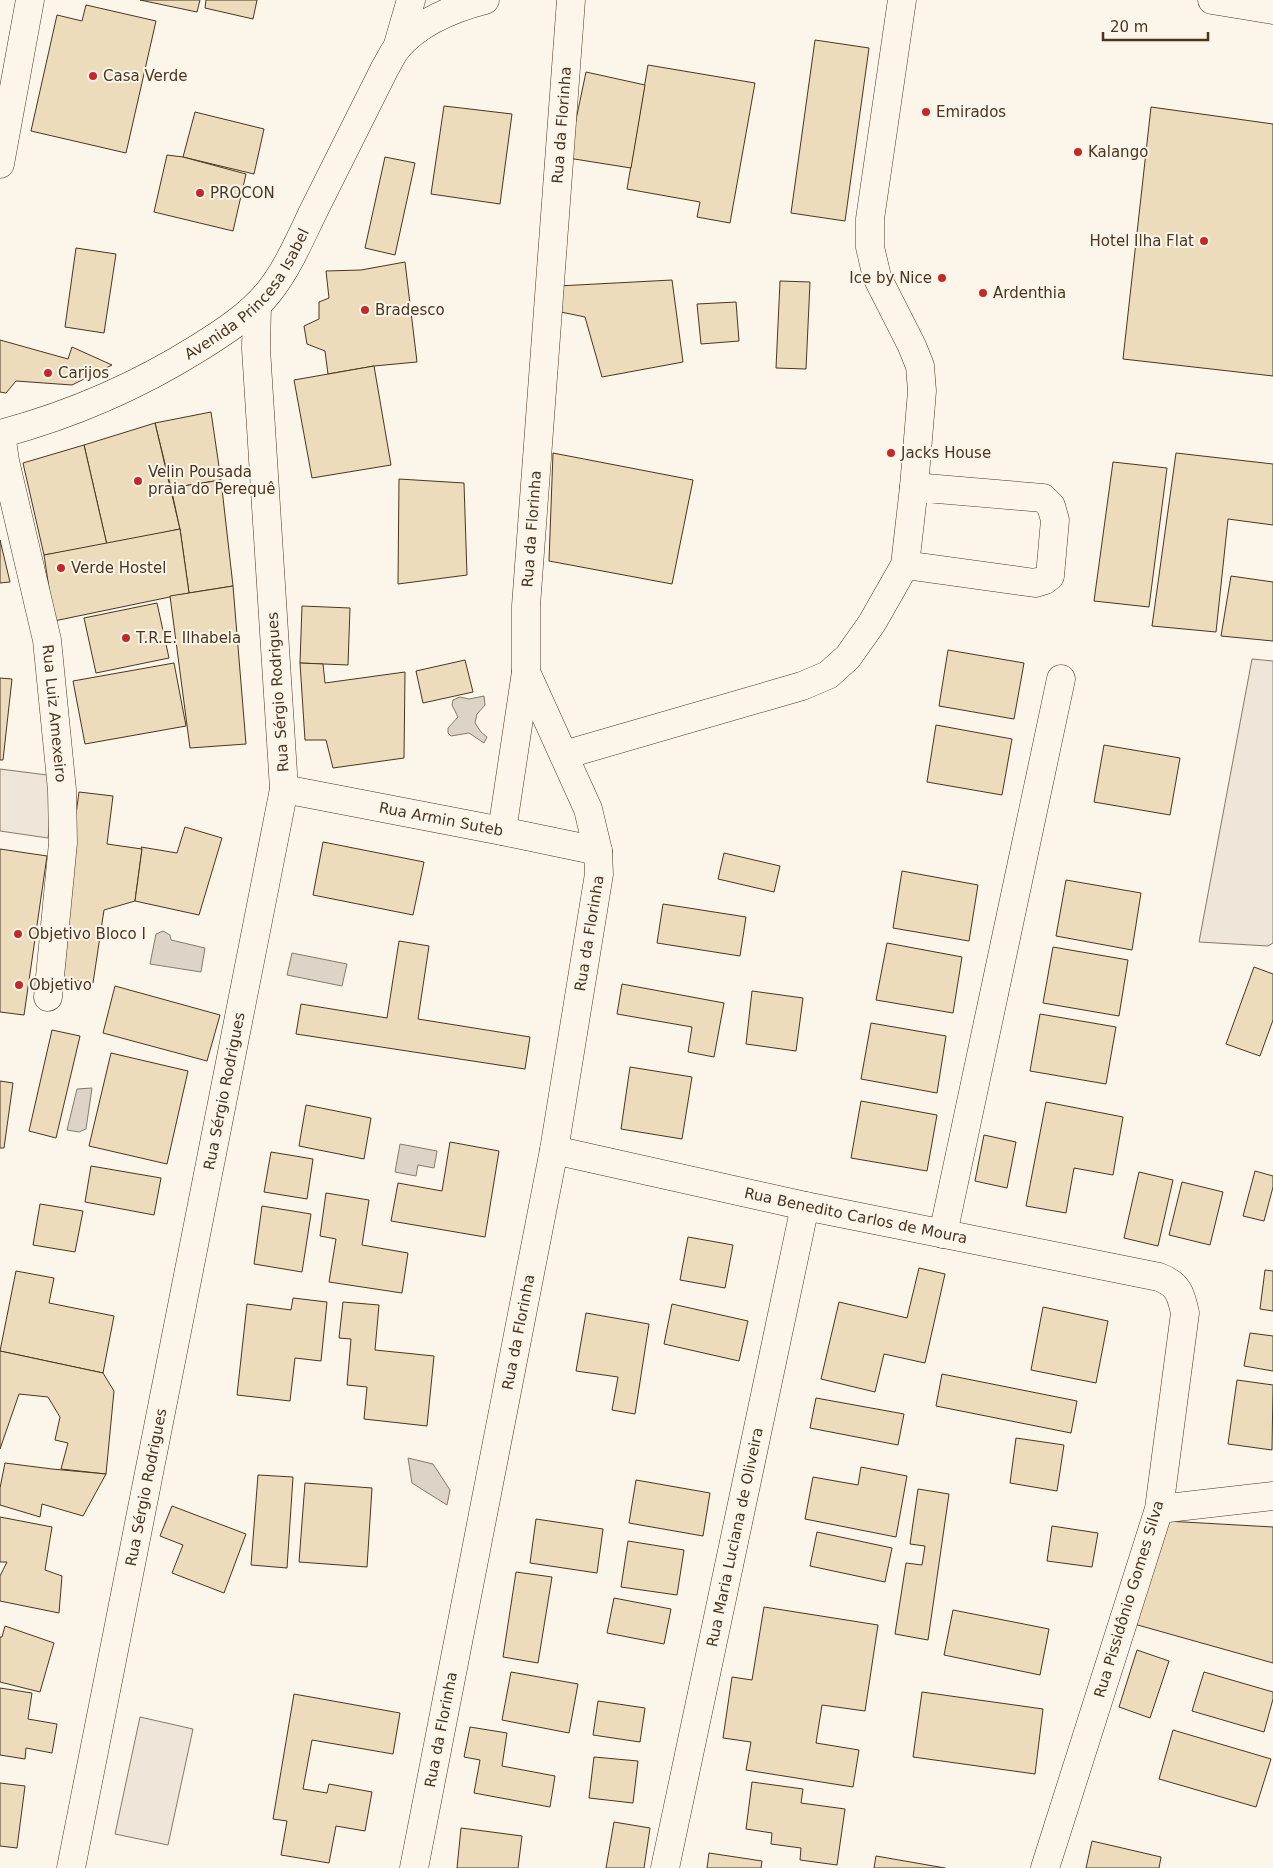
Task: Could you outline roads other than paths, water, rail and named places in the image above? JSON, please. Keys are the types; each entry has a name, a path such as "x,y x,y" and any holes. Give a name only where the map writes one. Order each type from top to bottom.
{"street":[{"path":"0,164 30,0"},
{"name":"Avenida Princesa Isabel","path":"0,434 60,416 135,384 170,366 220,335 257,305 269,291 291,256 380,77 397,48 411,0"},
{"name":"Avenida Princesa Isabel","path":"397,48 415,32 434,20 468,4 485,0"},
{"name":"Rua da Florinha","path":"414,1868 554,1150 599,874 598,851 588,809 526,672 526,606 571,0"},
{"path":"564,755 802,686 828,675 848,657 872,623 905,565 922,391 920,366 877,277 870,247 870,219 902,0"},
{"path":"1212,0 1273,10"},
{"name":"Rua Sérgio Rodrigues","path":"71,1868 284,789 256,349 257,305"},
{"name":"Rua Luiz Amexeiro","path":"0,434 47,640 62,790 63,843 48,997"},
{"path":"905,565 1036,583 1050,576 1055,520 1052,506 1043,498 914,487"},
{"path":"502,830 526,672"},
{"path":"942,1234 1061,679"},
{"name":"Rua Armin Suteb","path":"284,789 502,830 598,851"},
{"name":"Rua Benedito Carlos de Moura","path":"554,1150 805,1206 1158,1277"},
{"name":"Rua Maria Luciana de Oliveira","path":"665,1868 805,1206"},
{"name":"Rua Pissidônio Gomes Silva","path":"1045,1868 1159,1509 1185,1313 1182,1297 1172,1282 1158,1277"},
{"path":"1159,1509 1273,1496"}],"place":[{"name":"Casa Verde","path":"93,76"},
{"name":"Emirados","path":"926,112"},
{"name":"Kalango","path":"1078,152"},
{"name":"PROCON","path":"200,193"},
{"name":"Hotel Ilha Flat","path":"1204,241"},
{"name":"Ice by Nice","path":"942,278"},
{"name":"Ardenthia","path":"983,293"},
{"name":"Bradesco","path":"365,310"},
{"name":"Carijos","path":"48,373"},
{"name":"Jacks House","path":"891,453"},
{"name":"Velin Pousada praia do Perequê","path":"138,481"},
{"name":"Verde Hostel","path":"61,568"},
{"name":"T.R.E. Ilhabela","path":"126,638"},
{"name":"Objetivo Bloco I","path":"18,934"},
{"name":"Objetivo","path":"19,985"}]}
